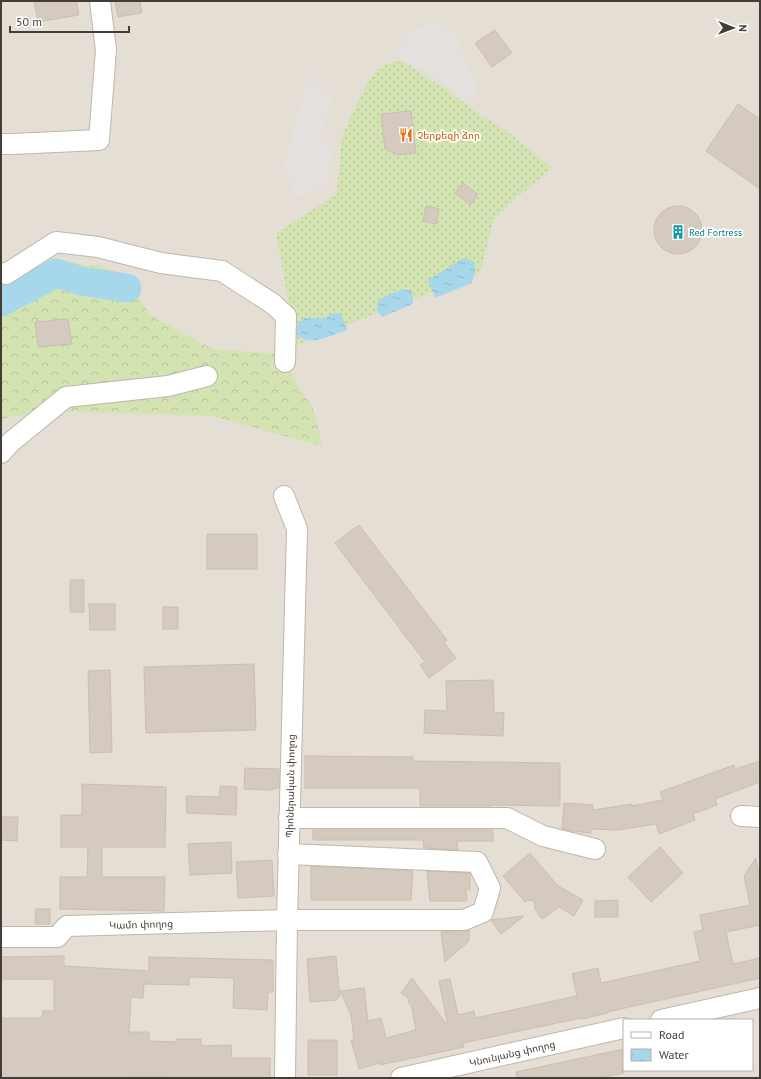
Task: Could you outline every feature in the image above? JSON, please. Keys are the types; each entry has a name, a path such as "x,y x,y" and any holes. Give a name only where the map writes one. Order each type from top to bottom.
{"street":[{"path":"1,144 99,140 106,50 100,1"},
{"path":"1,273 6,274 56,242 98,247 161,263 222,271 273,304 286,316 285,362"},
{"path":"1,453 11,442 66,397 168,386 207,376"},
{"name":"Պիոներական փողոց","path":"284,496 296,529 288,854 285,1078"},
{"path":"289,818 507,818 543,836 595,849"},
{"name":"Կամո փողոց","path":"1,937 57,937 67,926 287,920 464,920 483,912 490,888 477,862 288,854"},
{"path":"666,1019 760,998"},
{"name":"Կնունյանց փողոց","path":"401,1078 623,1028"}],"shaded area":[{"path":"1,1 760,1 760,1078 1,1078"},
{"path":"433,21 455,34 478,90 470,105 435,77 395,56 408,34"},
{"path":"308,74 332,97 321,137 332,150 327,185 297,198 284,167"}],"green space":[{"path":"403,61 447,90 480,115 503,128 552,168 510,203 493,222 480,273 296,345 276,233 337,194 342,136 366,86 377,69 393,62"},
{"path":"61,262 106,267 125,277 150,315 213,349 280,354 314,411 322,446 211,416 53,411 10,417 1,420 1,268"}],"water":[{"path":"464,258 475,262 475,271 472,283 435,298 428,280"},
{"path":"402,289 412,291 413,304 382,317 377,311 378,300"},
{"path":"335,313 341,313 347,330 314,340 307,340 296,334 298,324 304,318 322,318"}],"building":[{"path":"34,1 76,1 79,15 38,22"},
{"path":"115,1 140,1 142,13 118,17"},
{"path":"495,30 512,53 492,67 475,43"},
{"path":"738,104 760,119 760,189 706,151"},
{"path":"411,111 416,153 398,155 385,149 381,114"},
{"path":"463,183 478,194 470,205 455,193"},
{"path":"426,206 439,209 436,224 423,221"},
{"name":"Red Fortress","path":"673,206 683,206 695,213 702,225 702,235 695,247 683,254 673,254 665,250 658,243 654,235 654,225 658,217 665,210"},
{"path":"68,319 72,344 38,347 35,322"},
{"path":"359,525 447,640 444,642 456,658 429,678 420,665 425,662 335,543"},
{"path":"207,534 257,534 257,569 207,569"},
{"path":"70,580 84,580 84,612 70,612"},
{"path":"89,604 115,604 115,630 90,630"},
{"path":"163,607 178,607 178,629 163,629"},
{"path":"254,664 256,730 146,733 144,667"},
{"path":"110,670 112,752 90,753 88,671"},
{"path":"493,680 494,712 504,713 503,736 424,733 425,710 447,711 446,681"},
{"path":"305,756 413,757 413,761 560,763 560,806 420,806 420,788 305,788"},
{"path":"760,761 760,782 715,799 717,805 693,814 695,820 659,834 656,824 617,830 591,829 591,833 562,829 564,803 593,805 593,810 632,804 632,806 663,800 660,792 734,765 735,769"},
{"path":"245,768 279,769 279,788 269,790 244,789"},
{"path":"82,784 166,787 165,847 102,847 102,877 165,877 164,911 60,909 60,877 87,877 88,847 61,847 61,815 82,815"},
{"path":"220,786 237,787 236,815 187,813 186,796 219,797"},
{"path":"1,817 18,817 17,841 1,840"},
{"path":"313,830 493,830 493,841 457,841 458,850 424,848 423,840 313,840"},
{"path":"231,842 232,873 190,875 188,844"},
{"path":"660,847 683,873 651,902 628,877"},
{"path":"530,853 558,886 583,900 574,916 559,907 542,919 535,909 534,901 528,900 525,902 503,876"},
{"path":"756,858 760,880 760,925 726,932 733,964 760,958 760,978 607,1012 608,1013 582,1019 463,1043 464,1047 380,1065 379,1063 359,1069 351,1040 354,1040 351,1015 340,991 364,988 368,1021 381,1018 386,1038 416,1030 411,1004 409,1004 408,998 401,993 412,978 448,1026 439,981 450,979 458,1015 474,1011 475,1018 577,996 572,974 598,968 601,983 700,961 694,932 703,930 700,915 750,905 744,876"},
{"path":"272,860 274,896 238,898 236,862"},
{"path":"311,866 413,871 411,900 311,900"},
{"path":"427,871 470,873 470,891 466,887 467,901 430,901"},
{"path":"618,900 618,917 595,917 595,901"},
{"path":"36,909 50,909 50,924 35,924"},
{"path":"524,916 501,934 491,920"},
{"path":"469,930 469,941 445,962 441,932"},
{"path":"64,956 64,966 149,971 149,957 273,960 273,992 268,992 267,1010 233,1008 234,978 189,977 189,985 144,984 143,998 131,997 129,1032 149,1032 149,1041 176,1042 176,1039 201,1039 201,1046 231,1045 232,1058 270,1058 270,1078 1,1078 1,1018 42,1018 43,1011 54,1011 54,979 1,979 1,957"},
{"path":"336,956 340,997 337,997 337,1000 310,1002 307,959"},
{"path":"308,1040 337,1040 337,1075 308,1075"},
{"path":"623,1049 624,1073 600,1078 517,1078 516,1072"}],"waterway":[{"path":"1,302 56,273 81,281 127,288"}],"place":[{"name":"Չերքեզի ձոր","path":"406,135"},
{"name":"Red Fortress","path":"678,232"}]}
